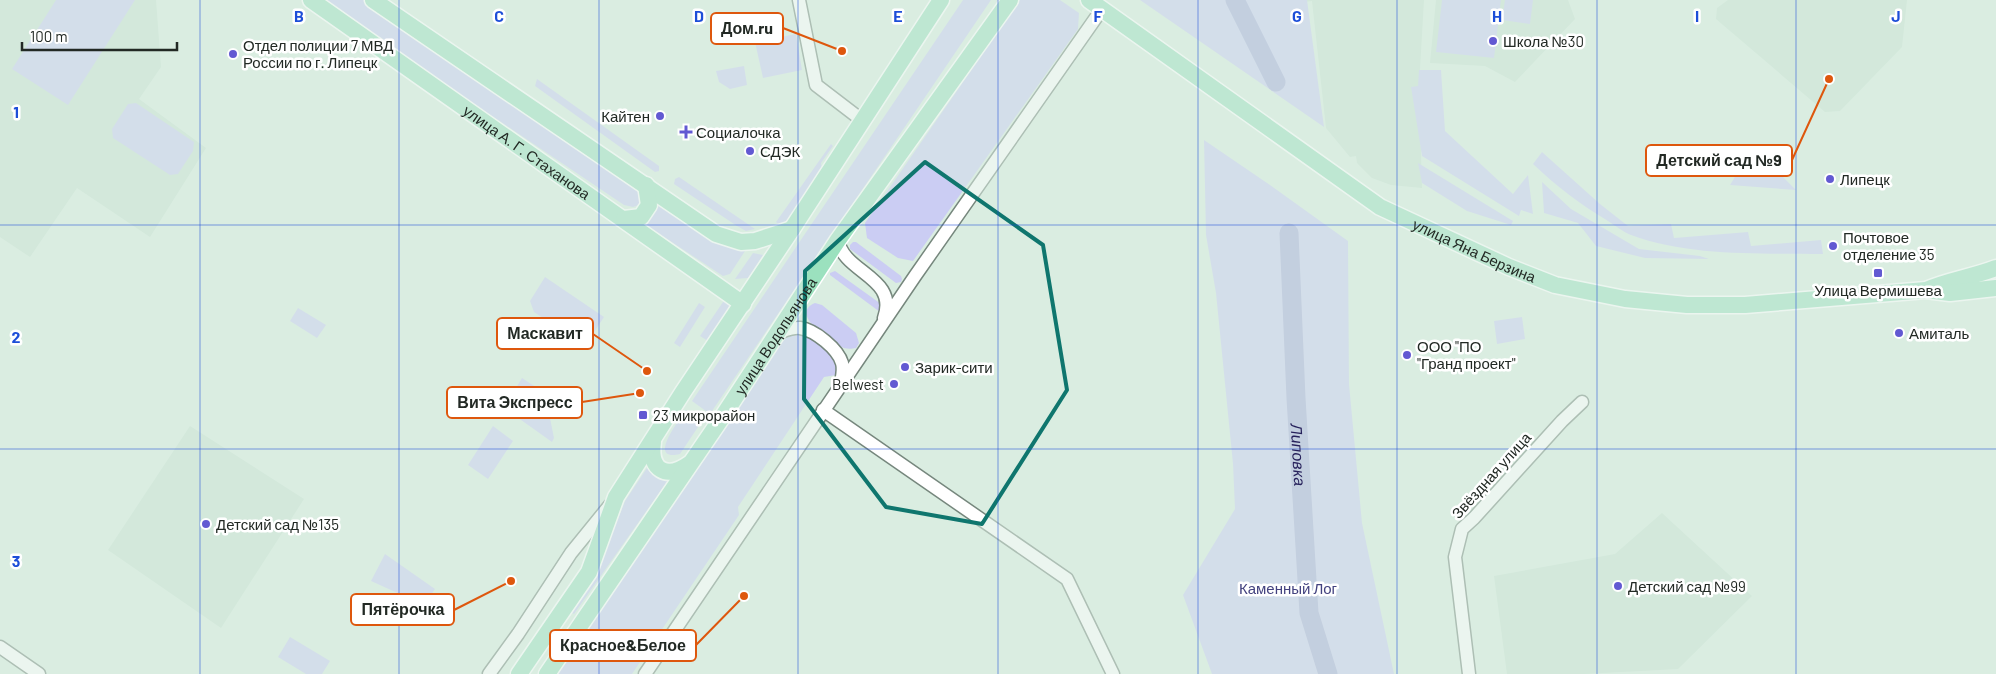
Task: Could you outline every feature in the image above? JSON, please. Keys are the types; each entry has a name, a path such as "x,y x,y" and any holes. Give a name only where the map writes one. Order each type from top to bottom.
{"main road":[{"name":"улица А. Г. Стаханова","path":"311,0 743,304"},
{"path":"373,0 716,234 742,242 755,241 792,229"},
{"path":"519,674 589,572 616,498 683,392 743,304 941,0"},
{"name":"улица Водопьянова","path":"547,674 691,463 838,240 1008,1"},
{"name":"улица Яна Берзина","path":"1095,4 1380,207 1509,268 1555,285 1625,299 1687,305 1745,306 1926,290"},
{"path":"624,219 641,217 649,206 646,185"},
{"path":"1926,290 1948,281 1971,278 1996,268"},
{"path":"1926,290 1950,293 1993,286"},
{"path":"653,442 651,452 657,468 665,472 674,472 691,463"}],"street":[{"path":"799,0 816,85 863,120"},
{"path":"645,674 1095,4"},
{"path":"838,240 839,246 850,260 882,289 887,303 881,325"},
{"path":"777,333 798,327 813,333 825,342 835,351 842,362 841,384"},
{"name":"Звёздная улица","path":"1469,674 1455,557 1462,529 1582,402"},
{"path":"823,410 1067,579 1114,674"},
{"path":"489,674 571,553 616,498"},
{"path":"0,647 39,674"}],"highlighted area":[{"path":"925,162 1043,245 1067,390 982,524 886,507 804,399 805,271"}],"shaded area":[{"path":"0,0 156,0 161,67 139,99 206,148 150,237 77,188 30,257 0,237"},
{"path":"1290,0 1424,0 1419,86 1422,188 1391,185 1372,178 1357,163 1356,156 1350,157 1326,128 1312,1 1290,4"},
{"name":"Школа №30","path":"1436,0 1568,0 1575,19 1515,82 1485,66 1430,63"},
{"path":"1728,0 1907,0 1902,47 1840,111 1825,112 1716,19 1717,8"},
{"name":"Детский сад №135","path":"190,426 304,499 221,628 108,550"},
{"name":"Детский сад №99","path":"1662,513 1752,596 1678,669 1584,674 1507,674 1494,576 1615,554"}],"green space":[{"path":"56,0 135,0 68,105 12,69"},
{"path":"320,0 365,0 630,180 643,196 639,205 633,207 624,205"},
{"path":"963,0 991,0 710,414 692,401"},
{"path":"1020,0 1060,0 1079,13 1078,29 913,261 898,258 867,238 865,223"},
{"path":"1140,0 1307,0 1324,127"},
{"path":"1442,0 1501,0 1494,58 1436,52"},
{"path":"1505,0 1533,0 1530,24 1502,20"},
{"path":"796,34 802,70 763,78 755,42"},
{"path":"744,66 747,85 730,89 719,82 716,71"},
{"path":"1419,70 1441,70 1445,131 1513,194 1528,175 1533,214 1521,210 1519,216 1422,156 1411,87 1418,86"},
{"path":"537,79 659,166 659,171 655,172 535,86"},
{"path":"136,103 194,142 193,151 178,174 170,175 113,138 112,129 128,104"},
{"name":"Каменный Лог","path":"1204,140 1348,241 1349,384 1362,523 1394,674 1212,674 1183,595 1235,509 1233,464 1216,293 1206,235"},
{"path":"831,144 833,146 821,163 822,170 788,219 780,226 776,222"},
{"path":"1753,147 1796,190 1730,185"},
{"path":"1542,152 1600,204 1628,226 1671,224 1674,238 1748,232 1751,246 1821,240 1823,254 1702,250 1677,247 1631,235 1578,202 1533,164"},
{"path":"1418,163 1513,221 1511,225 1467,211 1422,183"},
{"path":"679,177 755,229 746,231 737,226 674,184 675,179"},
{"path":"1542,182 1571,209 1639,249 1700,256 1709,259 1645,258 1596,246 1578,223 1544,213"},
{"path":"658,201 719,242 745,251 730,274 723,276 643,223"},
{"path":"856,242 901,276 901,282 896,283 850,249 850,245"},
{"path":"753,253 763,255 748,278 735,279"},
{"path":"835,271 881,304 880,312 830,275 830,273"},
{"path":"545,277 604,317 585,346 534,312 530,301"},
{"path":"725,299 730,301 728,310 708,341 700,336"},
{"path":"699,303 705,307 680,347 674,343"},
{"path":"815,303 822,305 856,333 859,343 856,348 844,348 815,328 806,314 808,308"},
{"path":"298,308 326,325 317,338 290,321"},
{"path":"1522,317 1525,339 1497,344 1494,321"},
{"path":"793,334 814,340 827,350 839,368 836,375 824,377 738,507 739,515 632,674 554,674 775,350 785,339"},
{"path":"522,378 545,393 554,438 552,442 504,408"},
{"path":"686,410 702,421 680,454 670,455 666,452 665,446 672,430"},
{"path":"493,426 513,441 488,479 468,465"},
{"path":"649,465 656,476 669,479 574,614 570,612 600,565 625,501"},
{"path":"385,554 435,589 424,605 371,581"},
{"path":"290,637 330,661 322,674 306,674 278,657"}],"waterway":[{"name":"Липовка","path":"1235,0 1276,82"},
{"name":"Липовка","path":"1289,233 1296,398 1309,613 1328,674"}],"place":[{"name":"Школа №30","path":"1493,41"},
{"name":"Дом.ru","path":"842,51"},
{"name":"Отдел полиции 7 МВД России по г. Липецк","path":"233,54"},
{"name":"Детский сад №9","path":"1829,79"},
{"name":"Кайтен","path":"660,116"},
{"name":"Социалочка","path":"686,132"},
{"name":"СДЭК","path":"750,151"},
{"name":"Липецк","path":"1830,179"},
{"name":"Почтовое отделение 35","path":"1833,246"},
{"name":"Улица Вермишева","path":"1878,273"},
{"name":"Амиталь","path":"1899,333"},
{"name":"ООО \"ПО \"Гранд проект\"","path":"1407,355"},
{"name":"Зарик-сити","path":"905,367"},
{"name":"Маскавит","path":"647,371"},
{"name":"Belwest","path":"894,384"},
{"name":"Вита Экспресс","path":"640,393"},
{"name":"23 микрорайон","path":"643,415"},
{"name":"Детский сад №135","path":"206,524"},
{"name":"Пятёрочка","path":"511,581"},
{"name":"Детский сад №99","path":"1618,586"},
{"name":"Красное&Белое","path":"744,596"}]}
